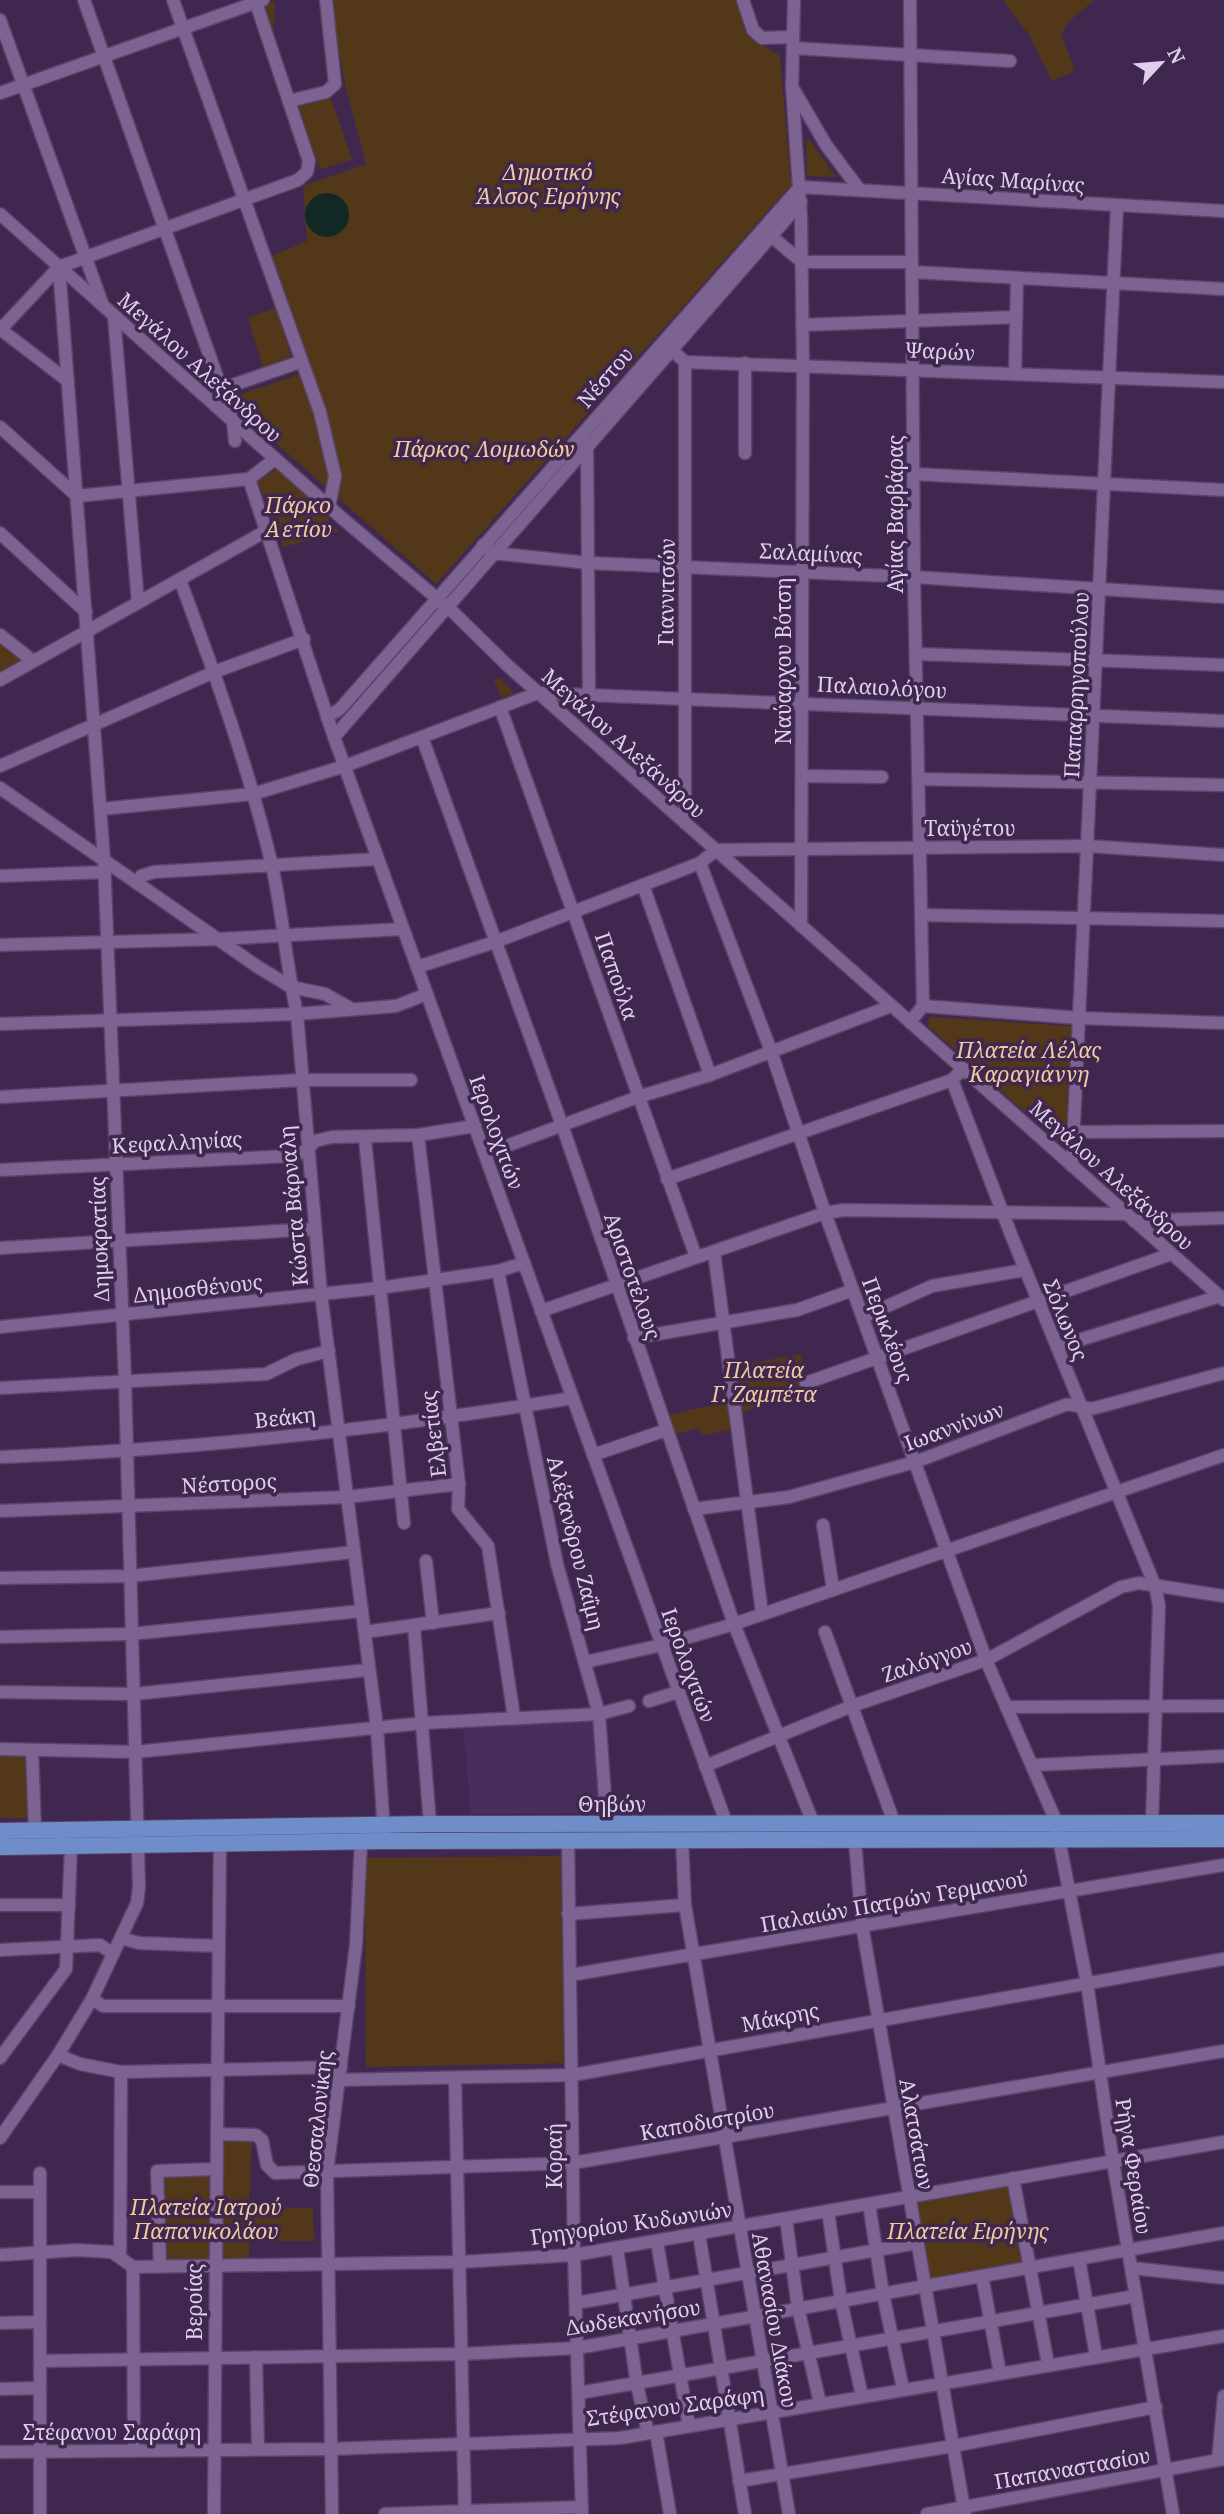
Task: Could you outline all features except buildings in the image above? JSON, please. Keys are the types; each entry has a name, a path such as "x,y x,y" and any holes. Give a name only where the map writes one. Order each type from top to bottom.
{"main road":[{"name":"Θηβών","path":"0,1847 71,1847 139,1838 384,1833 568,1841 855,1841 1058,1833 1152,1824 1224,1823"},
{"name":"Θηβών","path":"0,1831 220,1844 361,1841 384,1833 430,1824 895,1825 1224,1839"}],"street":[{"path":"84,0 233,422 235,441"},
{"path":"173,0 320,412 335,476 330,503 398,558"},
{"path":"289,101 326,92 335,84 326,0"},
{"path":"743,0 753,30 762,38 910,55 1010,61"},
{"path":"794,0 792,86 800,187"},
{"name":"Αγίας Βαρβάρας","path":"910,0 914,577 923,1006"},
{"path":"0,93 184,30 258,1 309,160 307,172 298,180 59,267 0,330 68,381"},
{"path":"0,20 103,306"},
{"path":"792,86 826,145 859,188"},
{"name":"Αγίας Μαρίνας","path":"800,187 859,188 1117,207 1224,211"},
{"name":"Ναύαρχου Βότση","path":"800,187 803,366 801,926"},
{"name":"Νέστου","path":"667,346 800,187"},
{"name":"Νέστου","path":"327,717 340,709 441,602 667,346 801,202"},
{"name":"Παπαρρηγοπούλου","path":"1072,1166 1076,1132 1117,207"},
{"name":"Μεγάλου Αλεξάνδρου","path":"0,214 275,459 330,503 538,693 1222,1298"},
{"path":"771,236 802,262 912,267 1017,278 1224,289"},
{"name":"Δημοκρατίας","path":"0,2138 58,2055 92,1999 137,1903 139,1838 125,1381 115,1164 115,1091 101,809 59,267"},
{"path":"1015,374 1017,278"},
{"path":"114,316 138,603"},
{"path":"802,325 1016,317"},
{"path":"667,346 685,362"},
{"path":"196,389 220,385 300,362"},
{"name":"Ψαρών","path":"685,362 1224,383"},
{"name":"Γιαννιτσών","path":"685,362 685,823"},
{"path":"745,363 745,453"},
{"path":"0,427 77,496 249,479 275,459"},
{"path":"583,440 589,563 589,695"},
{"path":"914,474 1224,490"},
{"name":"Ιερολοχιτών","path":"249,479 304,639 334,737 727,1825"},
{"path":"0,680 267,531"},
{"path":"0,533 86,612"},
{"name":"Σαλαμίνας","path":"488,549 589,563 914,577 1224,597"},
{"name":"Κώστα Βάρναλη","path":"180,580 214,672 253,794 272,866 286,936 291,987 297,1014 306,1151 321,1294 377,1728 384,1833"},
{"name":"Νέστου","path":"334,737 441,602"},
{"path":"0,635 33,661"},
{"path":"0,766 214,672 304,639"},
{"path":"917,654 1224,665"},
{"path":"101,809 253,794 345,766 538,693"},
{"name":"Παλαιολόγου","path":"538,693 1224,721"},
{"name":"Παπούλα","path":"500,707 696,1257"},
{"name":"Αριστοτέλους","path":"422,737 562,1125 734,1624 814,1825"},
{"path":"803,776 882,777"},
{"path":"920,779 1224,785"},
{"path":"0,788 104,865 138,884 291,987 325,994 350,1009"},
{"name":"Ταϋγέτου","path":"716,850 1087,846 1224,855"},
{"path":"417,967 575,912 700,863 716,850"},
{"path":"138,884 141,876 148,873 378,859"},
{"name":"Περικλέους","path":"700,863 771,1051 825,1213 986,1660 1035,1765 1058,1833"},
{"path":"0,876 104,865"},
{"path":"643,885 710,1075"},
{"path":"922,915 1224,921"},
{"path":"0,945 219,939 403,929"},
{"path":"0,1024 297,1014 396,1006 427,994"},
{"path":"485,1154 638,1097 710,1075 891,1006"},
{"path":"910,1022 923,1006 1080,1018 1224,1023"},
{"path":"667,1179 952,1080 962,1069"},
{"path":"0,1097 302,1080 411,1080"},
{"name":"Σόλωνος","path":"952,1080 1025,1270 1155,1586 1159,1605 1152,1824"},
{"name":"Κεφαλληνίας","path":"0,1170 290,1156 306,1151 316,1141 332,1138 365,1139 418,1135 475,1126"},
{"path":"1076,1132 1224,1131"},
{"name":"Ελβετίας","path":"418,1135 458,1484 458,1509 488,1546 514,1717"},
{"path":"365,1139 404,1523"},
{"path":"541,1311 825,1213 844,1210 1224,1218"},
{"path":"0,1248 118,1243 314,1229"},
{"path":"714,1252 762,1613"},
{"path":"806,1383 1171,1254"},
{"name":"Δημοσθένους","path":"0,1327 379,1288 498,1271 524,1263"},
{"path":"863,1317 932,1286 1025,1270"},
{"name":"Αλέξανδρου Ζαΐμη","path":"498,1271 523,1406 557,1563 599,1714 607,1825"},
{"path":"634,1338 797,1310 853,1290"},
{"path":"1057,1347 1222,1298"},
{"path":"0,1388 266,1374 297,1359 329,1351"},
{"name":"Ιωαννίνων","path":"694,1509 789,1497 915,1462 1065,1405 1073,1403 1094,1408 1224,1373"},
{"name":"Βεάκη","path":"0,1457 127,1452 340,1431 573,1398"},
{"path":"593,1455 666,1430"},
{"path":"586,1662 662,1645 734,1624 1224,1455"},
{"name":"Νέστορος","path":"0,1511 347,1497 458,1484"},
{"path":"823,1525 833,1589"},
{"path":"0,1578 130,1576 354,1552"},
{"path":"426,1561 433,1623"},
{"name":"Ζαλόγγου","path":"705,1766 852,1706 986,1660 1121,1587 1139,1583 1224,1595"},
{"path":"0,1637 131,1634 361,1611"},
{"path":"365,1632 499,1613"},
{"path":"414,1626 424,1723 430,1824"},
{"path":"825,1632 895,1825"},
{"path":"0,1692 134,1694 368,1670"},
{"path":"649,1701 678,1692"},
{"path":"0,1749 135,1752 424,1723 599,1714 629,1706"},
{"path":"1006,1707 1224,1706"},
{"path":"32,1751 35,1831"},
{"path":"1035,1765 1155,1757 1224,1756"},
{"name":"Ρήγα Φεραίου","path":"1058,1833 1087,1983 1113,2162 1173,2514"},
{"name":"Θεσσαλονίκης","path":"332,2514 327,2172 358,1924 361,1841"},
{"name":"Κοραή","path":"568,1841 574,2255 582,2510"},
{"name":"Αθανασίου Διάκου","path":"682,1841 685,1905 789,2514"},
{"name":"Αλατσάτων","path":"855,1841 862,1925 964,2511"},
{"name":"Βεροίας","path":"214,2514 213,2266 217,2169 220,1844"},
{"path":"0,2058 5,2046 61,1979 66,1969 71,1847"},
{"name":"Παλαιών Πατρών Γερμανού","path":"570,1975 1224,1864"},
{"path":"0,1905 69,1905"},
{"path":"568,1914 685,1905"},
{"path":"121,1938 139,1943 219,1946"},
{"path":"0,1950 100,1945 112,1953"},
{"name":"Μάκρης","path":"58,2055 80,2064 121,2072 218,2069 456,2078 573,2075 878,2018 1224,1959"},
{"path":"92,1999 103,2006 349,2006"},
{"name":"Καποδιστρίου","path":"217,2134 256,2135 262,2140 267,2165 275,2173 458,2169 573,2163 1224,2051"},
{"path":"120,2256 121,2072"},
{"path":"456,2078 466,2513"},
{"name":"Γρηγορίου Κυδωνιών","path":"133,2267 460,2262 574,2255 1224,2142"},
{"path":"160,2266 157,2171 217,2169"},
{"path":"40,2173 40,2514"},
{"path":"1013,2178 1048,2364"},
{"path":"0,2192 40,2192"},
{"path":"869,2204 883,2294 903,2389"},
{"path":"828,2211 841,2301 862,2396"},
{"path":"786,2219 798,2308 820,2403"},
{"name":"Δωδεκανήσου","path":"40,2361 462,2354 577,2348 1224,2233"},
{"path":"699,2234 746,2514"},
{"path":"657,2242 689,2426"},
{"path":"576,2303 917,2243"},
{"path":"617,2248 637,2385 652,2433 670,2514"},
{"path":"0,2255 101,2251 112,2252 133,2267 134,2450"},
{"path":"1079,2259 1096,2356"},
{"path":"1132,2268 1224,2278"},
{"path":"982,2276 1000,2373"},
{"path":"579,2393 893,2341 1136,2296"},
{"path":"0,2323 40,2322"},
{"name":"Στέφανου Σαράφη","path":"0,2452 331,2449 581,2440 652,2433 1224,2336"},
{"path":"256,2357 258,2449"},
{"path":"0,2389 40,2388"},
{"path":"1221,2460 1224,2397"},
{"path":"739,2481 953,2446 1156,2407"},
{"name":"Παπαναστασίου","path":"926,2514 964,2511 1221,2460"},
{"path":"385,2514 582,2510"}],"shaded area":[{"path":"327,193 336,194 343,199 348,206 348,224 343,231 336,236 327,237 318,236 311,231 306,224 305,215 306,206 311,199 318,194"},
{"path":"594,1719 602,1813 471,1814 463,1727"}],"green space":[{"name":"Δημοτικό Άλσος Ειρήνης","path":"329,0 736,0 747,35 780,56 791,185 436,584 235,407 230,398 297,375 311,366 272,256 307,241 303,186 366,164 347,93"},
{"path":"1003,0 1095,0 1068,22 1061,34 1075,71 1052,81 1029,35"},
{"path":"275,2 272,49 256,8"},
{"path":"330,95 352,160 320,169 298,105"},
{"path":"809,139 836,177 807,176 806,142"},
{"path":"276,308 292,359 263,368 248,318"},
{"name":"Πάρκο Αετίου","path":"279,468 331,514 327,519 339,532 283,547 258,481"},
{"path":"0,643 20,661 0,672"},
{"path":"501,678 514,693 501,698 494,680"},
{"name":"Πλατεία Λέλας Καραγιάννη","path":"930,1017 1071,1026 1065,1148 928,1026"},
{"name":"Πλατεία Γ. Ζαμπέτα","path":"801,1354 807,1391 741,1413 736,1366"},
{"name":"Πλατεία Γ. Ζαμπέτα","path":"727,1402 731,1430 703,1435 699,1428 674,1435 667,1415"},
{"path":"39,1752 40,1818 0,1818 0,1753"},
{"path":"572,1856 576,2063 366,2067 365,1858"},
{"name":"Πλατεία Ιατρού Παπανικολάου","path":"221,2140 252,2141 249,2208 313,2208 314,2241 250,2241 249,2262 164,2263 162,2177 221,2175"},
{"name":"Πλατεία Ειρήνης","path":"1010,2181 1023,2263 925,2282 914,2198"}],"park label":[{"name":"Πάρκος Λοιμωδών","path":"484,449"}]}
